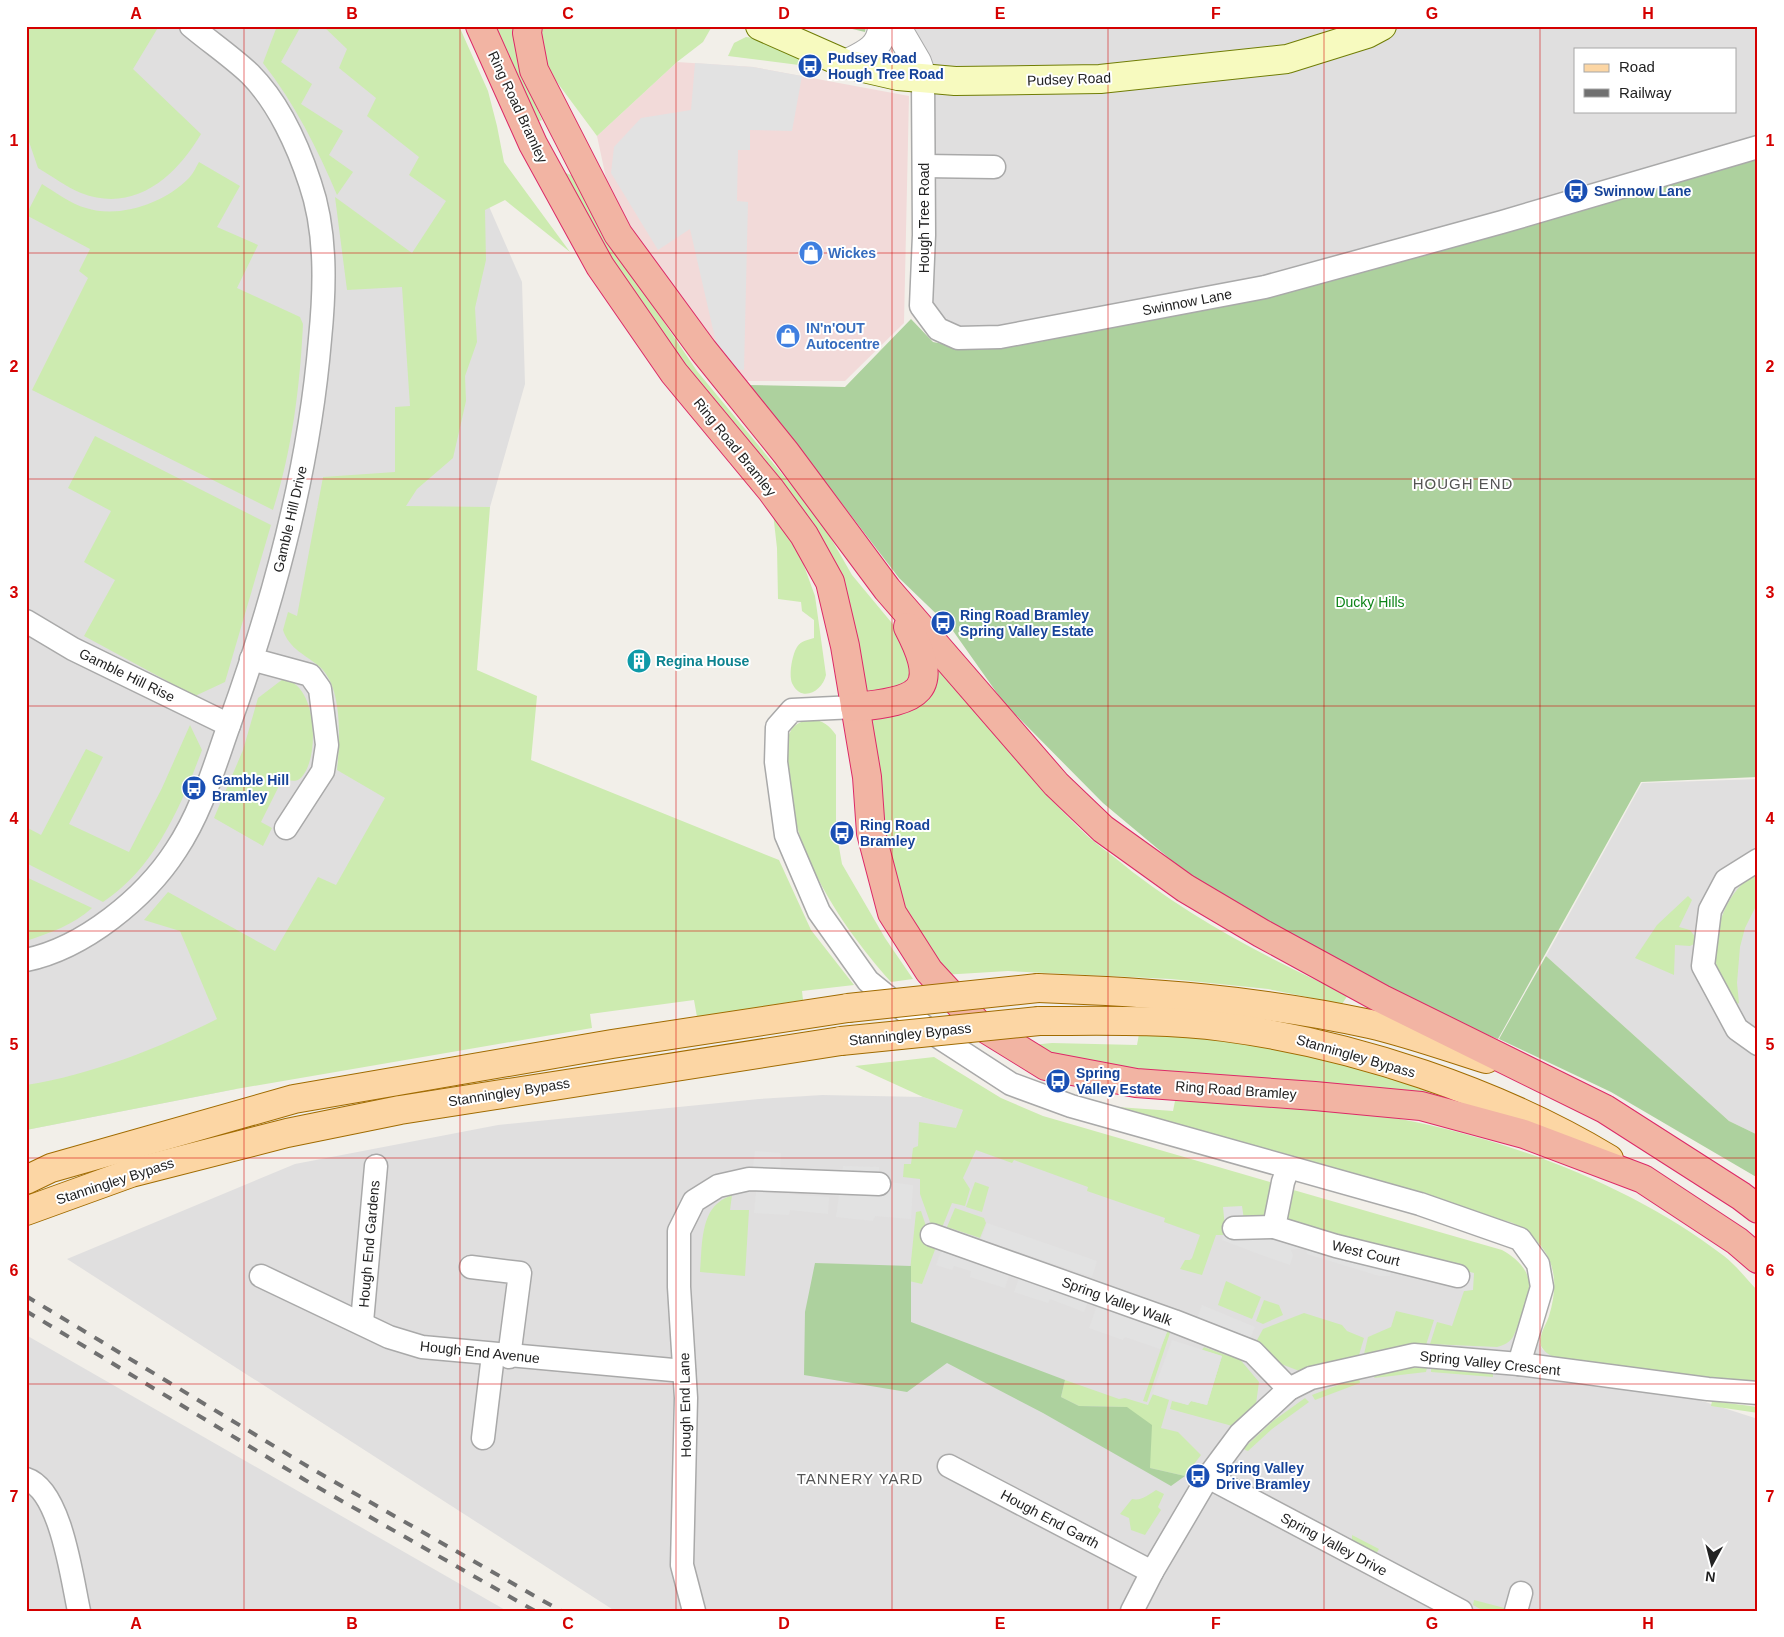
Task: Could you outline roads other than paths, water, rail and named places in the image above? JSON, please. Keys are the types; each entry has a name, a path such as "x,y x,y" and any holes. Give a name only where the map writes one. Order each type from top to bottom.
{"highway":[{"name":"Ring Road Bramley","path":"480,26 533,144 600,266 674,373 788,513 804,535 830,582 845,646 867,777 871,833 892,913 929,971 978,1024 1046,1066 1136,1083 1421,1106 1524,1134 1642,1179"},
{"path":"528,26 534,70 618,234 703,350 786,453 888,588 1056,784 1103,829 1185,888 1261,933 1382,999 1530,1072"},
{"path":"855,708 888,704 906,699 920,688 925,672 922,653 888,588"},
{"name":"Stanningley Bypass","path":"1530,1072 1605,1109 1742,1196 1758,1209"},
{"name":"Stanningley Bypass","path":"1642,1179 1758,1258"}],"main road":[{"name":"Pudsey Road","path":"760,26 846,64 898,76 954,81 1100,79 1287,59 1367,34 1382,26"},
{"name":"Stanningley Bypass","path":"26,1180 38,1171 294,1099 612,1044 848,1008 1038,988 1139,992 1229,1000 1371,1024 1530,1072"},
{"name":"Stanningley Bypass","path":"26,1211 131,1173 268,1138 400,1110 841,1041 1039,1022 1134,1021 1223,1027 1312,1042 1477,1093 1578,1140 1642,1179"},
{"path":"26,1227 131,1173"}],"street":[{"name":"Gamble Hill Drive","path":"26,960 36,958 83,938 117,914 148,886 177,849 205,796 251,659 290,526 316,395 324,301 322,246 311,184 272,102 250,75 191,26"},
{"path":"846,64 877,46 882,36 882,26"},
{"path":"896,26 916,62 922,79"},
{"name":"Hough Tree Road","path":"922,79 924,279 921,306 938,329 958,338"},
{"name":"Swinnow Lane","path":"958,338 1000,337 1265,287 1502,222 1758,147"},
{"path":"924,166 994,167"},
{"name":"Gamble Hill Rise","path":"26,621 74,649 229,725"},
{"path":"251,659 310,675 320,689 327,745 323,771 286,828"},
{"path":"855,708 792,710 777,727 776,762 786,835 818,912 868,981 931,1032 1011,1084 1070,1106 1420,1204 1520,1239 1538,1264 1542,1287 1519,1364"},
{"path":"1758,860 1726,880 1710,910 1703,966 1737,1029 1758,1044"},
{"name":"Hough End Gardens","path":"362,1322 376,1166"},
{"path":"1274,1228 1283,1182 1288,1168"},
{"name":"Hough End Lane","path":"694,1611 682,1565 686,1437 678,1231 694,1201 718,1186 749,1179 879,1184"},
{"name":"West Court","path":"1234,1228 1274,1228 1336,1246 1458,1276"},
{"name":"Spring Valley Walk","path":"932,1235 1197,1336 1253,1352 1289,1389"},
{"path":"471,1267 520,1273 483,1438"},
{"name":"Hough End Avenue","path":"261,1276 362,1322 389,1337 422,1347 501,1356 684,1370"},
{"name":"Spring Valley Crescent","path":"1132,1611 1152,1572 1208,1477 1240,1434 1289,1389 1311,1378 1367,1375 1414,1355 1519,1364 1595,1384 1758,1393"},
{"name":"Hough End Garth","path":"949,1466 1152,1572"},
{"name":"Spring Valley Drive","path":"1208,1477 1461,1611"},
{"path":"26,1479 46,1497 60,1524 79,1611"}],"railway":[{"path":"26,1296 312,1469 561,1611"},
{"path":"26,1311 305,1480 535,1611"}],"place":[{"name":"Pudsey Road Hough Tree Road","path":"810,66"},
{"name":"Swinnow Lane","path":"1576,191"},
{"name":"Wickes","path":"811,253"},
{"name":"IN'n'OUT Autocentre","path":"788,336"},
{"name":"Ring Road Bramley Spring Valley Estate","path":"943,623"},
{"name":"Regina House","path":"639,661"},
{"name":"Gamble Hill Bramley","path":"194,788"},
{"name":"Ring Road Bramley","path":"842,833"},
{"name":"Spring Valley Estate","path":"1058,1081"},
{"name":"Spring Valley Drive Bramley","path":"1198,1476"}],"district":[{"name":"HOUGH END","path":"1463,484"},
{"name":"TANNERY YARD","path":"860,1479"}],"park label":[{"name":"Ducky Hills","path":"1370,602"}]}
